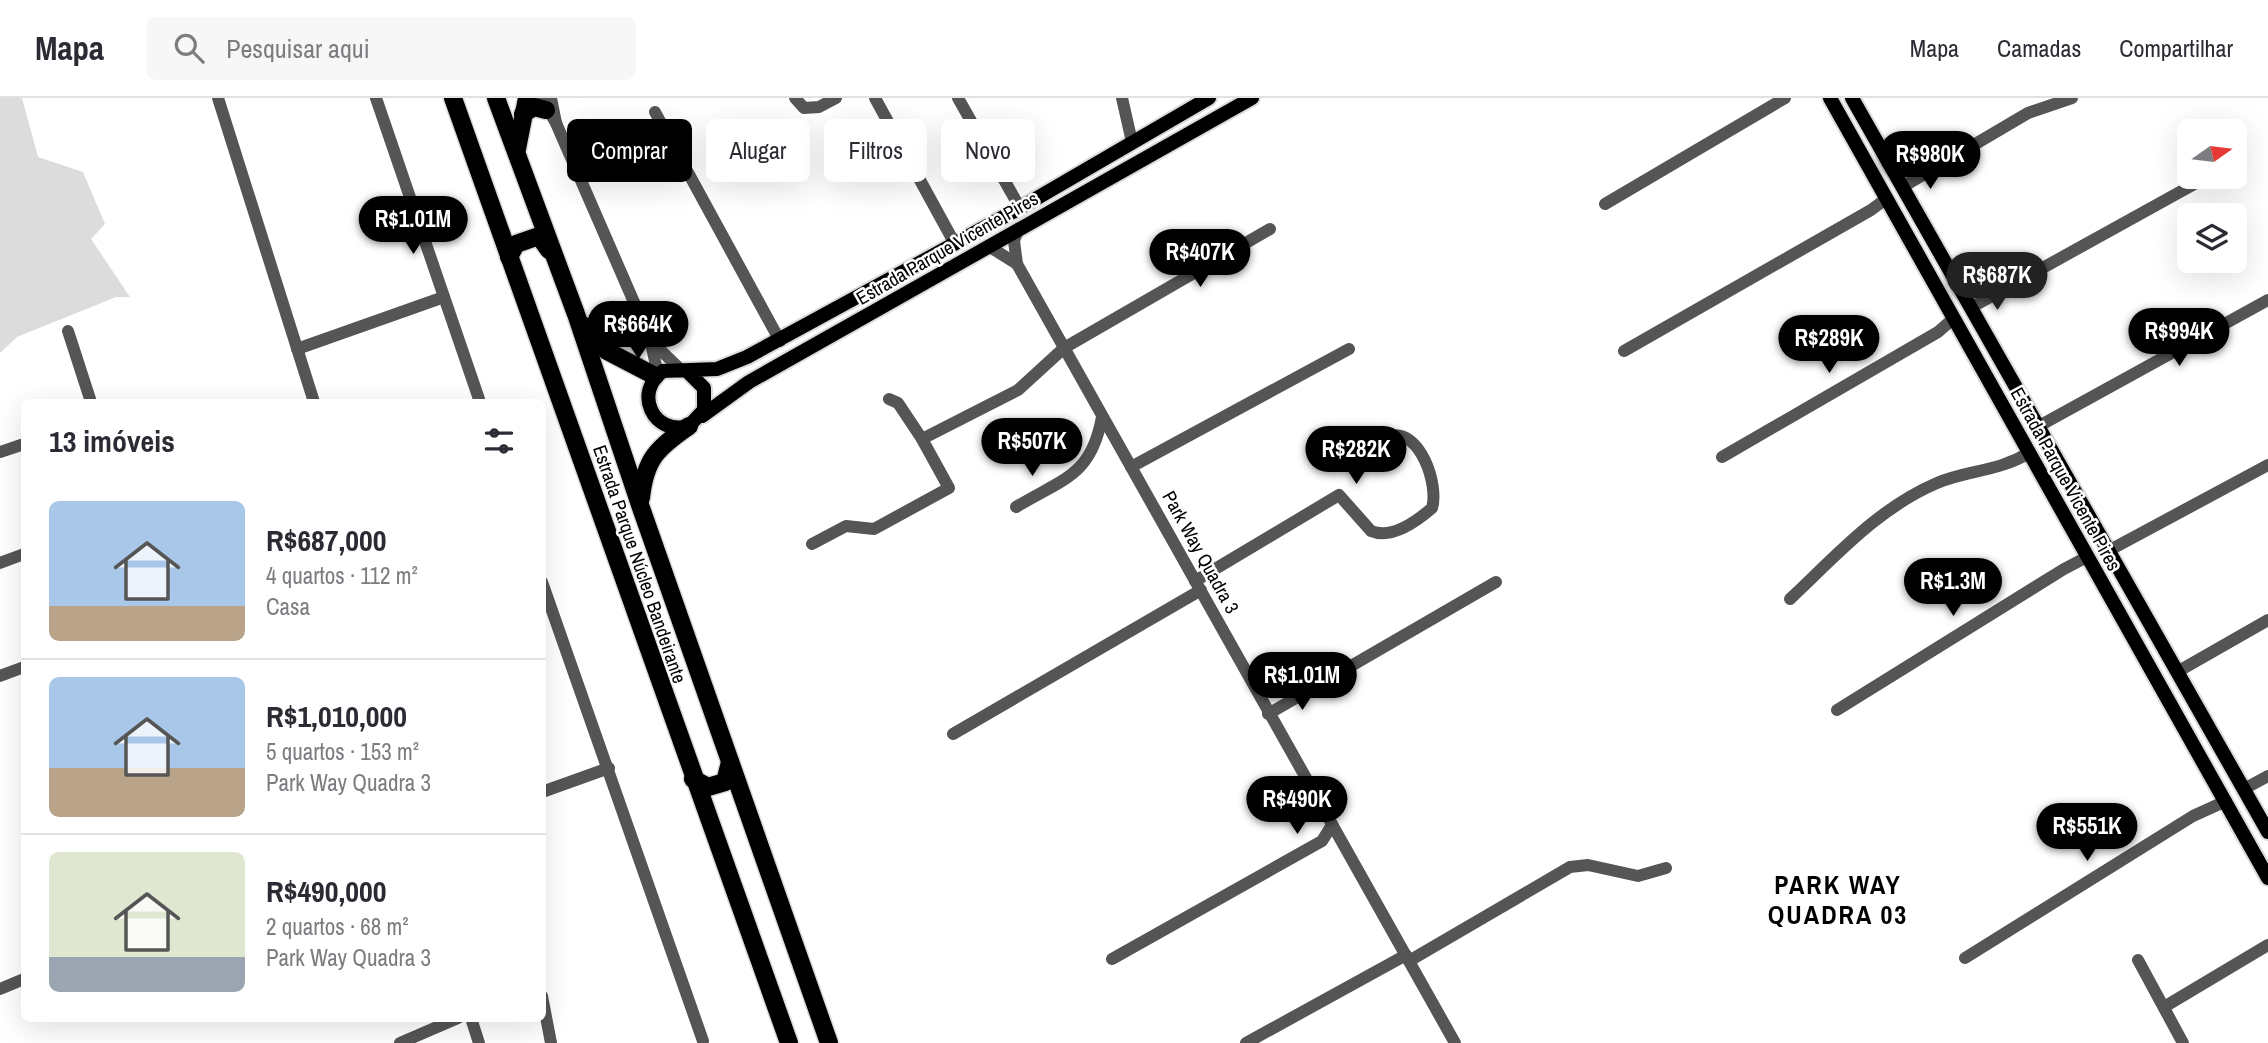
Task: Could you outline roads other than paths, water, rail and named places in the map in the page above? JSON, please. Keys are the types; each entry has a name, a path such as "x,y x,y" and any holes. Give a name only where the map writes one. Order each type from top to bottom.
{"highway":[{"name":"Estrada Parque Núcleo Bandeirante","path":"453,98 789,1043"},
{"name":"Estrada Parque Núcleo Bandeirante","path":"496,98 576,314 640,505 829,1043"},
{"path":"516,153 525,106 548,107"},
{"path":"509,257 516,244 539,236 554,256"},
{"path":"576,314 607,351 656,375"},
{"path":"640,505 643,480 652,457 695,421"},
{"path":"693,779 708,787 725,782 730,760"}],"main road":[{"name":"Estrada Parque Vicente Pires","path":"656,375 671,369 717,369 780,341 1020,208 1209,98"},
{"name":"Estrada Parque Vicente Pires","path":"695,421 749,382 990,247 1233,103 1252,98"},
{"name":"Estrada Parque Vicente Pires","path":"1830,98 2268,878"},
{"name":"Estrada Parque Vicente Pires","path":"1852,98 2268,832"},
{"path":"656,375 647,398 655,417 674,428 695,421 706,395 700,381 685,371"}],"street":[{"path":"218,98 313,399"},
{"path":"376,98 479,399"},
{"path":"795,98 804,108 811,109 836,98"},
{"path":"875,98 955,244"},
{"path":"958,98 1020,208"},
{"path":"1122,98 1132,142"},
{"path":"1605,204 1785,98"},
{"path":"1904,186 2028,113 2072,98"},
{"path":"548,107 650,340 656,375"},
{"path":"655,112 780,341"},
{"path":"1972,307 2185,189"},
{"path":"1623,351 1871,210 1887,198"},
{"path":"1017,264 1014,241 1018,229"},
{"path":"922,439 1018,390 1064,348 1270,229"},
{"name":"Park Way Quadra 3","path":"990,247 1017,264 1455,1043"},
{"path":"297,349 444,298"},
{"path":"2039,426 2268,300"},
{"path":"1722,457 1938,332 1954,318"},
{"path":"68,331 90,399"},
{"path":"650,340 685,371"},
{"path":"1130,467 1349,349"},
{"path":"812,544 845,526 874,529 949,488 898,403 889,399"},
{"path":"1017,507 1083,467 1095,447 1102,416"},
{"path":"953,734 1198,586 1339,495 1376,534 1408,526 1422,517 1432,508 1435,484 1415,445 1406,437 1390,436"},
{"path":"0,452 21,445"},
{"path":"1790,599 1850,541 1914,496 1936,484 1983,473 2029,453"},
{"path":"2108,551 2268,465"},
{"path":"0,563 21,556"},
{"path":"1837,710 2087,557"},
{"path":"1268,714 1496,582"},
{"path":"546,593 703,1041"},
{"path":"2177,672 2268,620"},
{"path":"0,676 21,668"},
{"path":"546,791 609,768"},
{"path":"2244,789 2268,776"},
{"path":"1965,958 2193,816 2226,802"},
{"path":"1112,959 1322,841 1332,825"},
{"path":"1322,841 1340,841"},
{"path":"1246,1043 1407,958 1570,867 1588,865 1638,876 1666,868"},
{"path":"2164,1007 2268,945"},
{"path":"2138,960 2183,1043"},
{"path":"0,989 21,980"},
{"path":"546,1017 551,1043"},
{"path":"400,1043 449,1022"},
{"path":"472,1022 479,1043"}],"district":[{"name":"PARK WAY QUADRA 03","path":"1838,899"}]}
